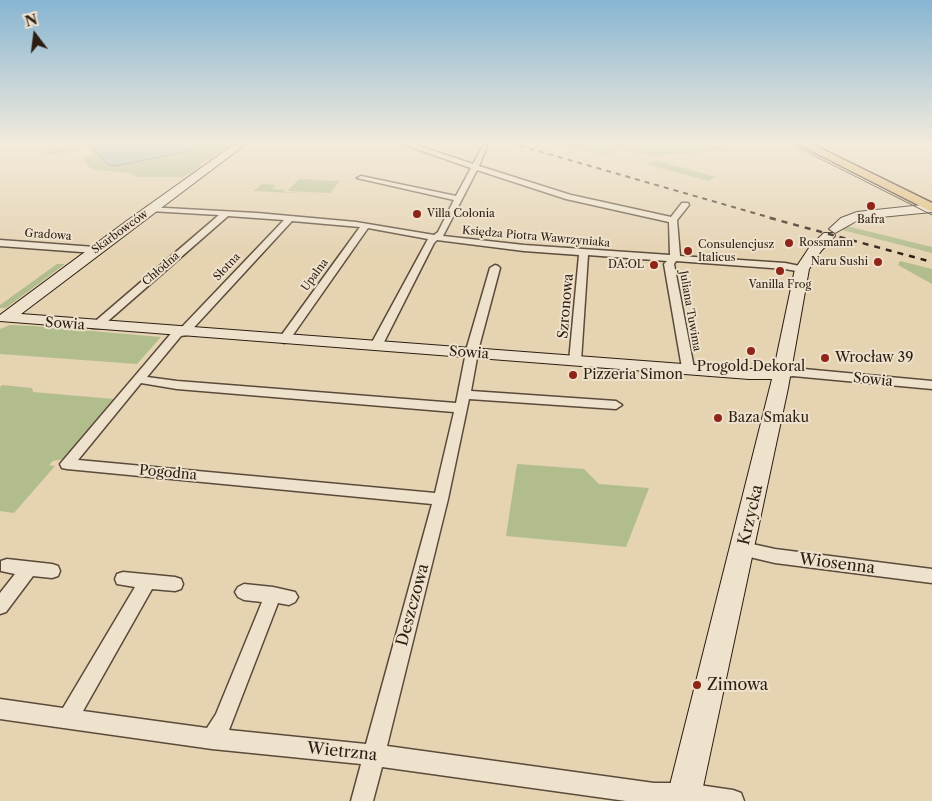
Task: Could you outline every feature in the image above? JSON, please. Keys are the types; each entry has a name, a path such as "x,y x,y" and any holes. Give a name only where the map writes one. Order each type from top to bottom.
{"main road":[{"path":"880,180 930,204"},
{"path":"884,180 930,204"}],"street":[{"name":"Skarbowców","path":"2,319 191,180"},
{"path":"372,180 460,199"},
{"path":"376,346 430,241 440,234 469,180"},
{"path":"519,180 569,196 673,220 685,205"},
{"name":"Krzycka","path":"684,797 743,549 802,269 816,248 851,218 930,204"},
{"name":"Księdza Piotra Wawrzyniaka","path":"150,210 226,213 366,225 485,244 584,254 802,269"},
{"name":"Chłodna","path":"96,326 226,213"},
{"name":"Słotna","path":"180,332 290,218"},
{"name":"Juliana Tuwima","path":"673,220 675,256 669,264 688,368"},
{"name":"Upalna","path":"284,340 366,225"},
{"name":"Gradowa","path":"0,243 95,250"},
{"name":"Szronowa","path":"575,361 584,254"},
{"name":"Deszczowa","path":"362,801 441,499 463,402 471,353 496,268"},
{"name":"Sowia","path":"2,319 758,374 793,372 932,386"},
{"name":"Pogodna","path":"180,332 137,379 67,464 441,499"},
{"path":"137,379 177,385 463,402 616,406"},
{"name":"Wiosenna","path":"743,549 775,556 932,576"},
{"path":"7,566 52,571"},
{"path":"0,606 29,569"},
{"path":"124,579 175,584"},
{"path":"68,718 148,582"},
{"path":"212,739 223,721 281,596 244,592"},
{"name":"Wietrzna","path":"0,709 212,739 374,755 684,797"},
{"path":"684,797 732,801"}],"green space":[{"path":"298,180 340,181 330,193 287,191"},
{"path":"262,184 276,185 272,189 285,190 284,192 330,195 253,191"},
{"path":"847,226 932,247 932,253 842,230"},
{"path":"900,261 932,269 932,284 898,265"},
{"path":"57,264 65,264 6,308 0,308 0,305"},
{"path":"10,325 161,337 137,364 0,354 0,329"},
{"path":"2,385 32,388 33,392 114,399 63,459 53,461 49,465 55,466 14,513 0,511 0,387"},
{"path":"517,464 584,469 599,484 649,488 626,547 506,536"}],"tram line":[{"path":"863,180 932,215"}],"railway":[{"path":"640,180 775,219"},
{"path":"770,218 932,262"}],"place":[{"name":"Bafra","path":"871,206"},
{"name":"Villa Colonia","path":"417,214"},
{"name":"Rossmann","path":"789,243"},
{"name":"Consulencjusz Italicus","path":"688,251"},
{"name":"Naru Sushi","path":"878,262"},
{"name":"DA:OL","path":"654,265"},
{"name":"Vanilla Frog","path":"780,271"},
{"name":"Progold Dekoral","path":"751,351"},
{"name":"Wrocław 39","path":"825,358"},
{"name":"Pizzeria Simon","path":"573,375"},
{"name":"Baza Smaku","path":"718,418"},
{"name":"Zimowa","path":"697,685"}]}
